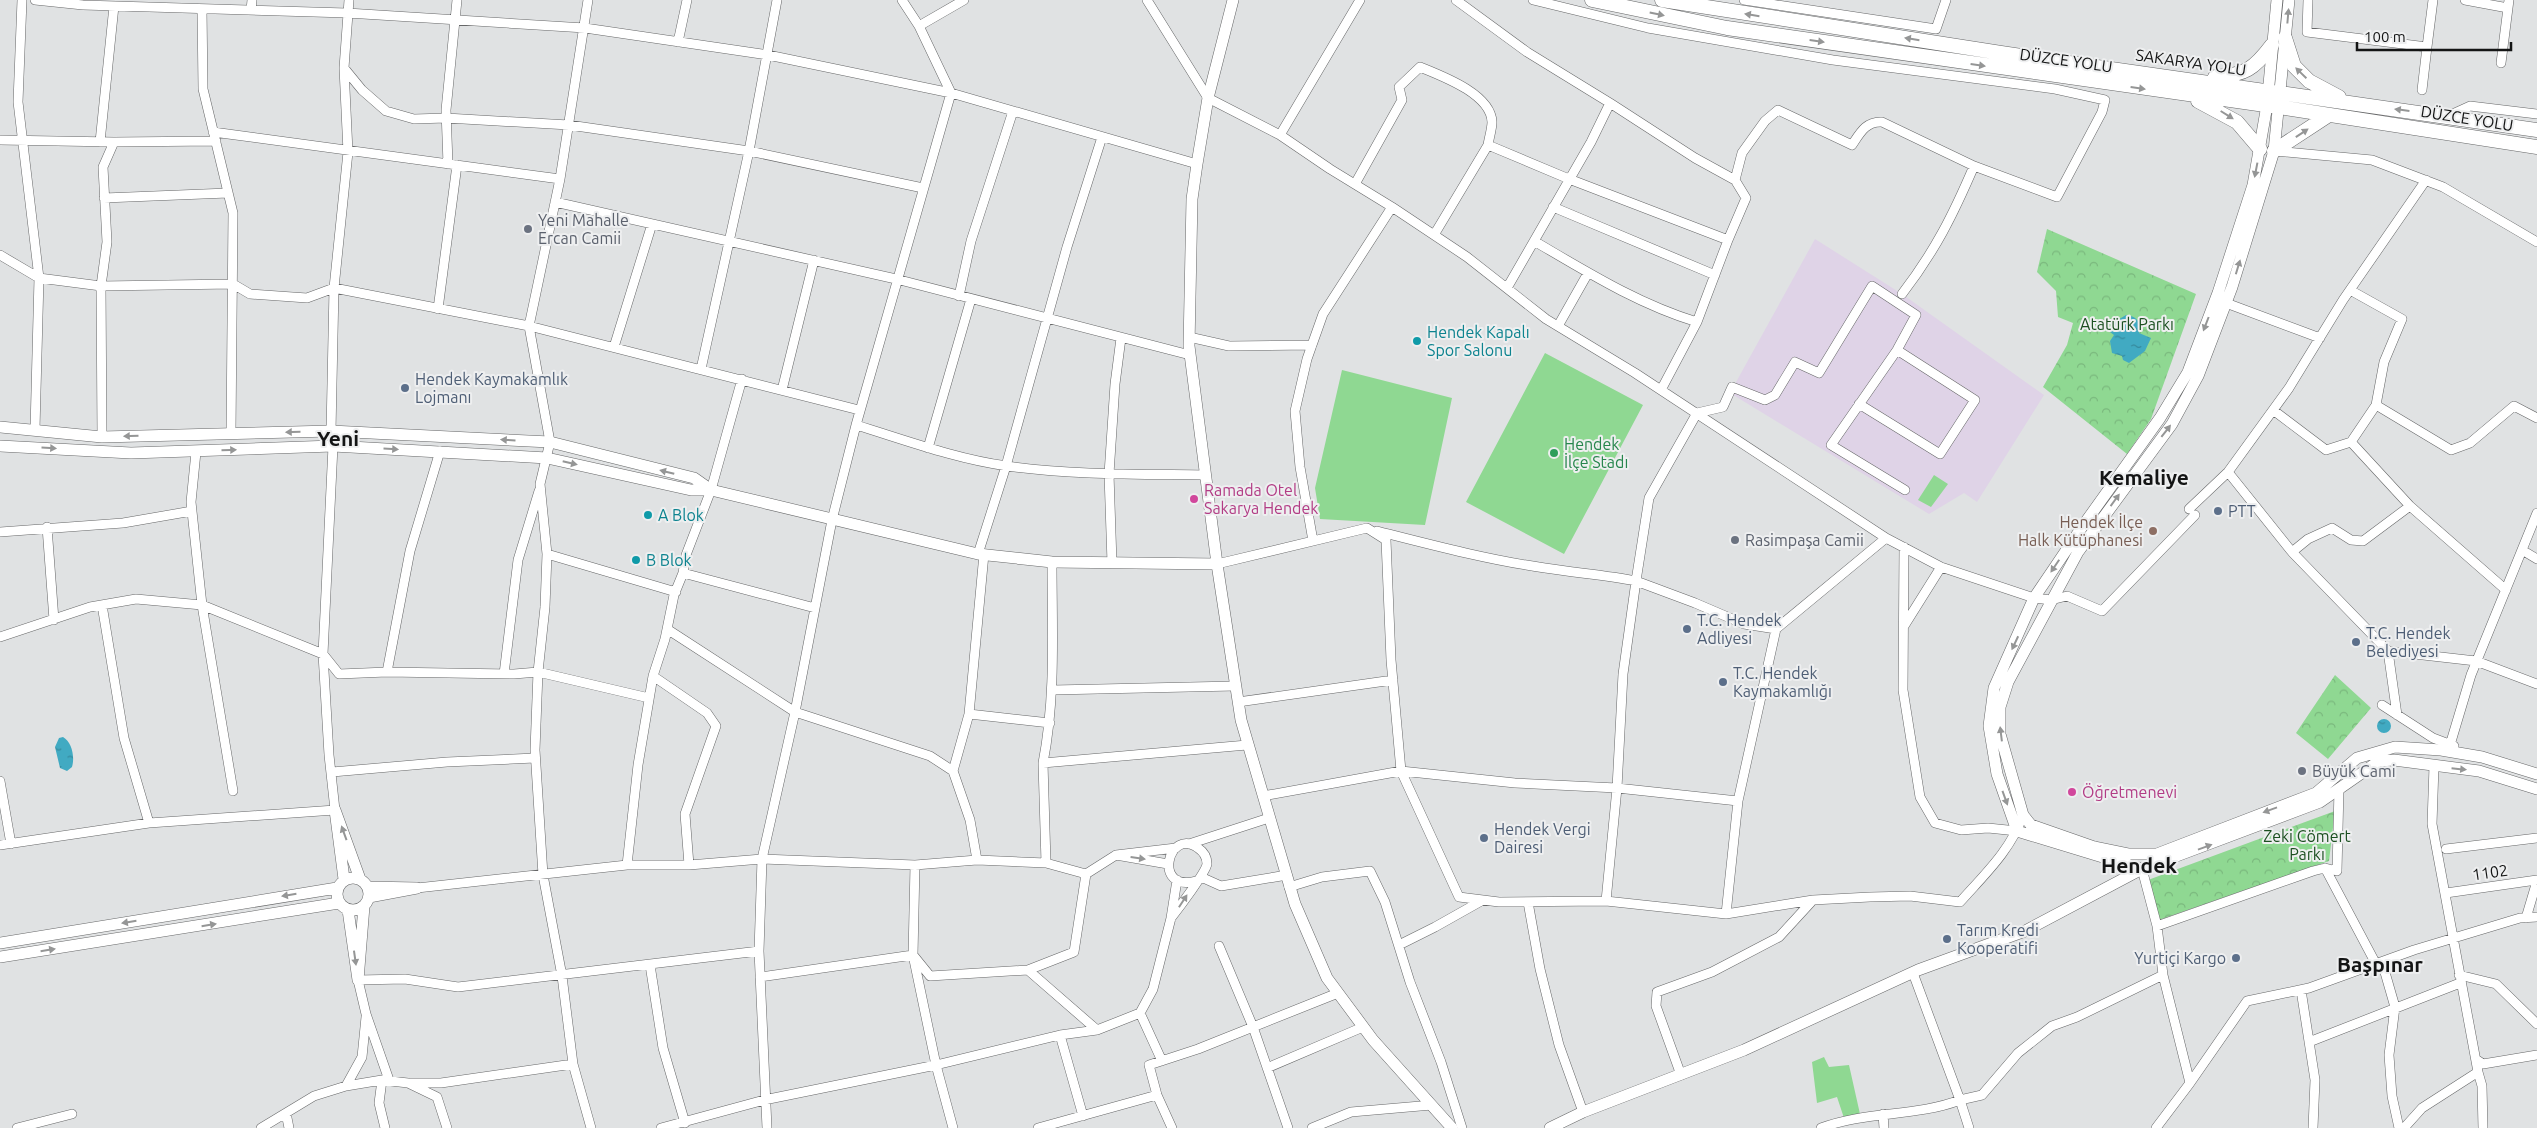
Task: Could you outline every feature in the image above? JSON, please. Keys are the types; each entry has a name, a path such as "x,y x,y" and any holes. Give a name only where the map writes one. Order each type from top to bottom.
{"highway":[{"name":"DÜZCE YOLU","path":"1592,0 1727,28 2183,94 2273,99 2329,115 2537,146"},
{"name":"SAKARYA YOLU","path":"1662,0 2001,53 2190,79 2273,99 2359,105 2537,130"},
{"path":"2285,38 2294,66 2309,81 2326,92 2359,105"},
{"path":"2190,79 2235,75 2251,69 2272,45"},
{"path":"2183,94 2237,122 2260,149"},
{"path":"2274,151 2329,115"},
{"path":"2512,143 2537,152"}],"main road":[{"path":"1233,0 1208,98 1192,199 1189,337 1205,475 1238,702 1247,745 1287,875 1294,904 1327,978 1363,1027 1452,1128"},
{"path":"2277,0 2272,45 2274,151 2226,303 2198,376 2172,424 2078,552 2008,682 2000,706 2000,734 2022,815 2031,825 2094,847 2128,854 2157,854 2316,793 2357,758 2395,747 2441,750 2482,757 2537,774"},
{"path":"2142,869 2017,831 1997,774 1989,726 1994,688 2034,598 2160,418 2188,372 2218,293 2253,185 2285,38 2289,0"},
{"path":"0,427 35,429 102,438 330,431 550,442 694,478 710,490"},
{"path":"0,446 131,453 333,446 547,458 691,490 710,490 981,554 1052,562 1217,564"},
{"path":"1550,1128 1584,1112 1744,1050 1913,972 2025,931 2142,869 2320,802 2378,762 2394,760 2479,771 2537,789"},
{"path":"336,810 341,884 358,980"},
{"path":"336,810 365,892 358,980"},
{"path":"2142,869 2157,854"},
{"path":"0,942 341,884 350,878 365,892 417,888"},
{"path":"0,957 344,907 354,910 365,892"}],"street":[{"path":"22,0 18,102 21,140 39,278 35,429"},
{"path":"35,0 83,2 114,6 347,13 585,28 768,55 951,93 1197,164"},
{"path":"251,10 252,0"},
{"path":"0,845 149,823 336,810 323,654 333,446 330,431 334,288 348,152 344,68 349,0"},
{"path":"438,308 452,165 446,118 457,0"},
{"path":"504,674 518,560 550,442 530,326 560,179 588,0"},
{"path":"678,42 687,0"},
{"path":"701,368 749,150 777,0"},
{"path":"767,1128 764,1100 759,951 762,859 795,712 832,520 896,279 951,93 920,26 902,0"},
{"path":"920,26 964,0"},
{"path":"1147,0 1208,98 1280,134 1355,184 1392,206 1558,326 1697,413 1886,538 1941,567 2034,598 2051,600 2067,596 2102,611 2228,472 2273,410 2350,290 2426,180"},
{"path":"1280,134 1360,0"},
{"path":"1456,0 1528,52 1695,158 1735,180 1746,198 1697,322 1661,390"},
{"path":"1533,0 1648,28 1833,60 2055,89 2105,100 2102,112 2057,196 1974,166 1882,122 1873,121 1864,128 1852,146 1778,110 1765,121 1742,153 1735,180"},
{"path":"1744,0 1936,28 1946,0"},
{"path":"2308,0 2307,32 2427,48"},
{"path":"2422,90 2433,0"},
{"path":"2465,0 2509,4 2501,63"},
{"path":"100,142 114,6"},
{"path":"202,9 203,89 233,213 230,433"},
{"path":"344,68 362,90 386,111 414,120 446,118 569,126 749,150 923,188"},
{"path":"1355,184 1402,100 1399,87 1420,68 1439,75 1476,95 1489,108 1492,122 1488,145 1434,235"},
{"path":"1507,288 1610,103"},
{"path":"2447,116 2470,106 2537,114"},
{"path":"958,296 971,240 1013,111"},
{"path":"0,140 114,142 214,137 560,179"},
{"path":"977,860 970,820 953,771 969,714 981,554 1067,246 1102,137"},
{"path":"102,438 101,286 107,242 102,167 114,142"},
{"path":"1488,145 1569,179 1728,240"},
{"path":"2274,151 2372,160 2443,187 2537,242"},
{"path":"1902,294 1929,258 1945,229 1974,166"},
{"path":"104,198 228,193"},
{"path":"555,202 896,279 1190,355"},
{"path":"1314,541 1300,467 1296,411 1312,345 1322,314 1392,206"},
{"path":"1554,206 1715,275"},
{"path":"614,347 652,224"},
{"path":"1534,241 1629,296 1673,315 1697,322"},
{"path":"0,256 39,278 101,286 233,284 250,294 306,298 334,288 530,326 860,410"},
{"path":"782,390 814,260"},
{"path":"1558,326 1588,273"},
{"path":"1606,901 1617,788 1623,674 1649,498 1697,413 1722,407 1732,387 1765,400 1776,395 1795,362 1819,373 1872,286 1916,315 1897,350 1830,445 1905,490"},
{"path":"2273,410 2326,450 2351,442 2376,405 2384,362 2402,319 2350,290"},
{"path":"928,448 972,299"},
{"path":"2226,303 2320,338"},
{"path":"1189,337 1229,346 1312,345"},
{"path":"1112,563 1109,474 1115,384 1121,338"},
{"path":"1859,404 1940,454 1975,400 1897,350"},
{"path":"627,865 638,765 653,676 683,573 686,555 710,490 742,379"},
{"path":"2376,405 2451,450 2470,443 2514,406 2537,418"},
{"path":"856,425 928,448 1006,466 1109,474 1205,475"},
{"path":"2351,442 2410,506 2506,590"},
{"path":"387,672 410,551 440,451"},
{"path":"196,452 191,502 202,605 233,791"},
{"path":"2228,472 2292,552 2388,651 2397,715"},
{"path":"540,484 546,554 545,607 538,672 536,758 543,875 562,976 573,1064 591,1128"},
{"path":"2292,552 2308,539 2332,528 2351,540 2363,541 2410,506"},
{"path":"0,532 47,527 123,523 192,511"},
{"path":"2450,744 2476,661 2537,513"},
{"path":"47,527 54,620"},
{"path":"1367,528 1386,540 1393,680 1401,771 1459,897 1528,902 1606,901 1726,914 1813,900 1910,896 1960,902 2007,848 2017,831 2022,815"},
{"path":"1217,564 1367,528 1441,547 1546,568 1592,573 1636,581 1744,624 1776,629"},
{"path":"1726,914 1738,801 1776,629 1886,538"},
{"path":"1904,547 1904,690 1920,797 1935,823 1961,830 1988,828 2017,831"},
{"path":"2522,550 2537,559"},
{"path":"546,554 676,592"},
{"path":"1046,863 1042,763 1050,723 1053,690 1052,562"},
{"path":"1904,627 1941,567"},
{"path":"683,573 815,608"},
{"path":"0,637 102,605 136,599 202,605 323,654 339,674 387,672 504,674 538,672 649,698"},
{"path":"102,605 124,738 149,823"},
{"path":"667,628 795,712 930,756 953,771"},
{"path":"2388,651 2476,661 2537,684"},
{"path":"653,676 706,713 716,726 685,814 689,865"},
{"path":"1238,702 1393,680"},
{"path":"1053,690 1235,686"},
{"path":"2382,705 2433,738 2482,757"},
{"path":"969,714 1050,723"},
{"path":"1042,763 1247,745"},
{"path":"332,772 447,762 536,758"},
{"path":"2434,766 2432,824 2454,938 2459,979 2482,1086 2483,1128"},
{"path":"1263,796 1401,771 1515,783 1617,788 1738,801"},
{"path":"0,782 11,844"},
{"path":"2157,926 2237,896 2325,868 2337,871 2342,786"},
{"path":"417,888 627,865 689,865 762,859 915,865 977,860 1046,863 1086,874 1116,855 1176,848 1269,818"},
{"path":"2446,849 2537,838"},
{"path":"1171,918 1205,872 1206,859 1200,849 1188,844"},
{"path":"1176,848 1169,857 1168,864 1169,870 1177,880 1190,883 1199,879 1221,886 1287,875"},
{"path":"1116,855 1168,864"},
{"path":"915,865 913,955 936,1064 953,1128"},
{"path":"2325,868 2379,963 2395,1007 2389,1055 2392,1096 2399,1128"},
{"path":"2142,869 2157,926 2163,975 2190,1083"},
{"path":"1289,886 1322,876 1370,871 1386,902 1410,982 1441,1062 1462,1128"},
{"path":"913,955 930,976 1028,970 1074,952 1086,874"},
{"path":"661,1128 764,1100 936,1064 1060,1035 1097,1030 1140,1013 1153,989 1171,918 1177,880"},
{"path":"2526,918 2537,880"},
{"name":"1102","path":"2446,893 2537,880"},
{"path":"1398,945 1435,928 1482,900"},
{"path":"1681,1076 1656,1006 1657,992 1712,972 1779,937 1813,900"},
{"path":"1528,902 1540,969 1559,1045 1584,1112"},
{"path":"2156,1128 2247,1001 2301,990 2454,938 2520,918 2537,917"},
{"path":"1218,946 1253,1027 1288,1128"},
{"path":"385,1128 379,1103 386,1080 358,980 405,979 458,987 759,951"},
{"path":"760,977 913,955"},
{"path":"650,965 663,1048 685,1123"},
{"path":"1028,970 1097,1030"},
{"path":"1913,972 1969,1128"},
{"path":"1821,1128 1883,1114 1948,1104 1982,1095 2018,1052 2052,1026 2077,1017 2163,975"},
{"path":"2310,1042 2459,979 2496,984 2537,1024"},
{"path":"2301,990 2315,1080 2313,1128"},
{"path":"1172,1128 1149,1065 1198,1049 1338,992"},
{"path":"1140,1013 1162,1061"},
{"path":"346,1086 362,1057 366,1014"},
{"path":"1268,1068 1363,1027"},
{"path":"1060,1035 1083,1116"},
{"path":"2477,1060 2483,1064 2537,1055"},
{"path":"262,1128 314,1096 346,1086 386,1080 408,1083 441,1083 573,1064"},
{"path":"2404,1128 2422,1108 2478,1072"},
{"path":"408,1083 437,1096 447,1128"},
{"path":"1038,1128 1158,1094"},
{"path":"1312,1128 1351,1112 1432,1105"},
{"path":"286,1113 289,1128"},
{"path":"17,1128 72,1114"},
{"path":"1883,1114 1884,1128"}],"shaded area":[{"path":"1815,239 1902,294 2044,395 1977,502 1964,493 1929,514 1730,393"}],"green space":[{"name":"Atatürk Parkı","path":"2047,229 2196,294 2151,419 2127,454 2043,387 2067,345 2073,323 2058,317 2056,291 2037,272"},
{"name":"Hendek İlçe Stadı","path":"1545,353 1643,405 1564,554 1466,502"},
{"path":"1342,370 1452,398 1425,525 1320,519 1315,488"},
{"path":"1934,475 1948,484 1931,507 1918,500"},
{"path":"2335,675 2371,708 2328,759 2296,733"},
{"name":"Zeki Cömert Parkı","path":"2335,811 2329,861 2156,921 2148,880"},
{"path":"1824,1057 1829,1067 1849,1065 1860,1114 1844,1118 1837,1097 1817,1103 1812,1062"}],"water":[{"path":"2126,315 2137,320 2140,326 2139,333 2151,338 2145,351 2129,363 2123,360 2122,356 2112,353 2110,341 2114,335 2110,332 2116,321"},
{"path":"2381,719 2387,719 2391,726 2387,733 2381,733 2377,729 2377,723"},
{"path":"63,737 69,742 73,754 72,767 67,771 60,768 55,747 59,738"}],"place":[{"name":"Yeni Mahalle Ercan Camii","path":"528,229"},
{"name":"Hendek Kapalı Spor Salonu","path":"1417,341"},
{"name":"Hendek Kaymakamlık Lojmanı","path":"405,388"},
{"name":"Hendek İlçe Stadı","path":"1554,453"},
{"name":"Ramada Otel Sakarya Hendek","path":"1194,499"},
{"name":"PTT","path":"2218,511"},
{"name":"A Blok","path":"648,515"},
{"name":"Hendek İlçe Halk Kütüphanesi","path":"2153,531"},
{"name":"Rasimpaşa Camii","path":"1735,540"},
{"name":"B Blok","path":"636,560"},
{"name":"T.C. Hendek Adliyesi","path":"1687,629"},
{"name":"T.C. Hendek Belediyesi","path":"2356,642"},
{"name":"T.C. Hendek Kaymakamlığı","path":"1723,682"},
{"name":"Büyük Cami","path":"2302,771"},
{"name":"Öğretmenevi","path":"2072,792"},
{"name":"Hendek Vergi Dairesi","path":"1484,838"},
{"name":"Tarım Kredi Kooperatifi","path":"1947,939"},
{"name":"Yurtiçi Kargo","path":"2236,958"}],"district":[{"name":"Yeni","path":"338,438"},
{"name":"Kemaliye","path":"2144,477"},
{"name":"Hendek","path":"2139,865"},
{"name":"Başpınar","path":"2380,964"}]}
